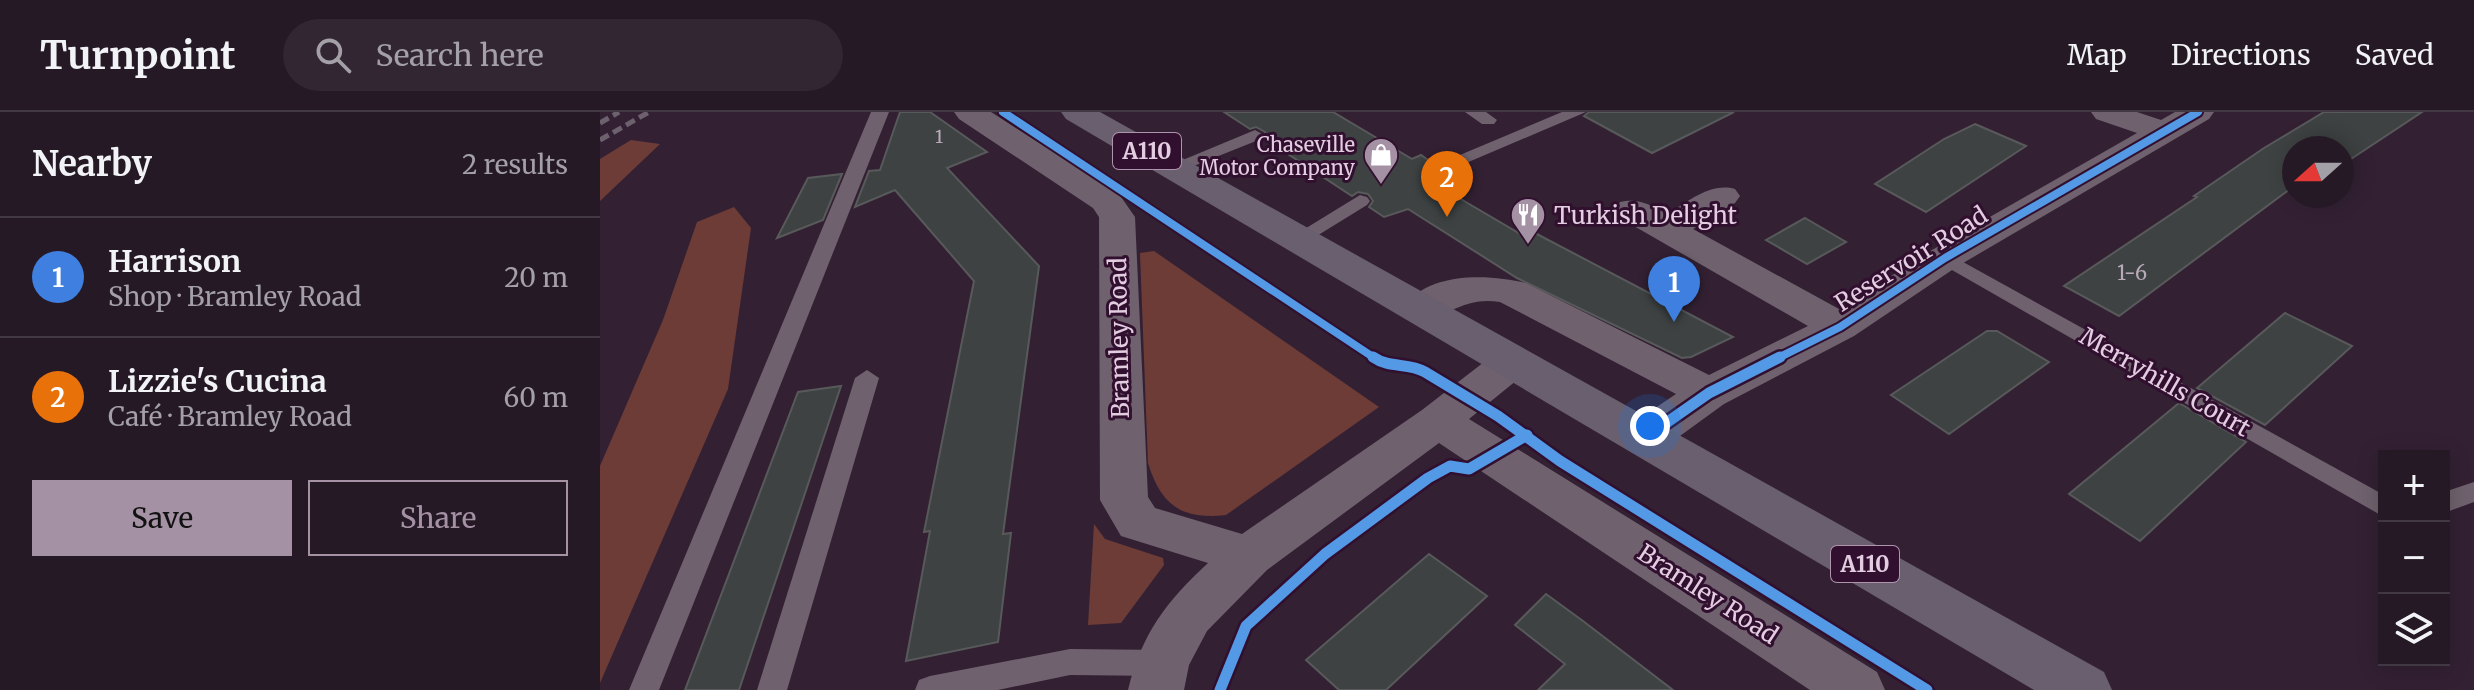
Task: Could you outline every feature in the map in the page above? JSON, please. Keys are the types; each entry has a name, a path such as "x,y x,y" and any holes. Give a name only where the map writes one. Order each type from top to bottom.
{"main road":[{"name":"A110","path":"1077,112 2084,690"}],"street":[{"name":"Bramley Road","path":"970,112 1107,201 1117,217 1120,473 1124,500 1138,522 1249,556"},
{"path":"2107,112 2164,132"},
{"name":"Reservoir Road","path":"1646,437 1709,393 1840,327 1945,258 2198,112"},
{"path":"1667,229 1723,196"},
{"path":"1633,210 1840,327"},
{"path":"1422,309 1459,289 1483,285 1512,292 1709,393"},
{"path":"1159,676 1188,615 1249,556 1438,421 1512,362"},
{"name":"Bramley Road","path":"1438,421 1857,690"}],"lane":[{"path":"644,690 880,112"},
{"path":"1438,168 1577,112"},
{"path":"1175,167 1255,135"},
{"path":"1300,238 1360,201"},
{"name":"Merryhills Court","path":"1945,258 2378,504"},
{"path":"772,690 867,378"},
{"path":"2450,501 2474,492"},
{"path":"930,690 1070,662 1159,676"}],"shaded area":[{"path":"631,140 660,144 600,201 600,159"},
{"path":"734,207 751,228 728,389 600,683 600,466 663,320 697,222"},
{"path":"1154,251 1379,407 1226,515 1197,515 1175,507 1159,490 1148,463 1140,253"},
{"path":"1094,524 1105,539 1163,558 1164,565 1121,623 1088,625"}],"building":[{"path":"900,112 930,112 987,152 947,168 1039,266 1003,534 1011,533 998,642 906,661 930,531 924,532 974,281 895,190 855,207 869,171 880,170"},
{"path":"1224,112 1333,112 1412,159 1421,155 1432,163 1426,167 1427,170 1436,176 1446,175 1456,182 1442,188 1527,238 1535,233 1733,337 1691,357 1682,358 1517,278 1408,209 1384,217 1369,207 1373,201 1368,194 1358,192 1352,196 1265,139 1265,132 1256,127 1250,129"},
{"path":"1589,112 1734,112 1652,153 1584,116"},
{"path":"2324,112 2422,112 2354,157 2354,136 2284,136"},
{"path":"1975,124 2026,146 1926,212 1875,184 1944,139"},
{"path":"2282,137 2282,195 2119,316 2064,286 2197,197 2194,196"},
{"path":"842,174 823,220 777,238 808,178"},
{"path":"1805,218 1846,242 1807,264 1766,240"},
{"path":"2285,313 2352,346 2265,425 2197,388"},
{"path":"1987,331 1997,331 2049,362 1949,434 1891,395"},
{"path":"841,386 739,690 685,690 798,392"},
{"path":"2179,403 2246,442 2140,541 2069,494"},
{"path":"1429,554 1487,596 1386,690 1339,690 1306,660"},
{"path":"1546,594 1673,690 1538,690 1565,664 1515,625"}],"railway":[{"path":"600,123 619,112"},
{"path":"600,140 649,112"}],"cycle path":[{"path":"1003,112 1384,365 1415,366 1498,416 1560,461 1927,690"},
{"path":"1646,437 1709,393 1840,327 1945,258 2198,112"},
{"path":"1220,690 1226,668 1246,626 1325,554 1428,478 1450,466 1469,469 1527,435"}],"place":[{"name":"Chaseville Motor Company","path":"1381,186"},
{"name":"Lizzie's Cucina","path":"1447,217"},
{"name":"Turkish Delight","path":"1528,246"},
{"name":"Harrison","path":"1674,322"}]}
